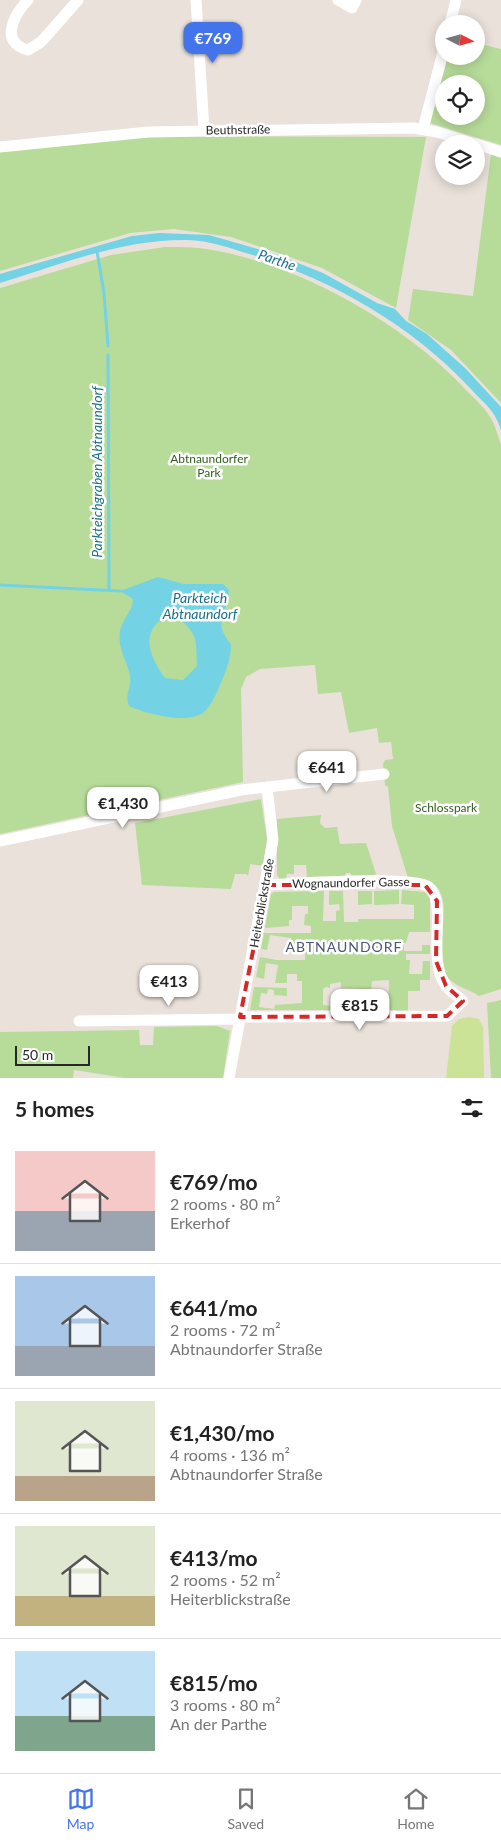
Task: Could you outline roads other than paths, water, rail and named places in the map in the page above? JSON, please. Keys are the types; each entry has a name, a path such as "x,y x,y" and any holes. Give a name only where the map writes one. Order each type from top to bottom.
{"street":[{"path":"28,0 13,16 6,30 7,38 13,44 28,50 41,42 78,0"},
{"path":"196,0 204,130"},
{"path":"338,0 352,8 356,0"},
{"path":"452,15 456,0"},
{"path":"423,129 440,65"},
{"name":"Beuthstraße","path":"0,147 96,136 204,130 423,129 444,135"},
{"name":"Beuthstraße","path":"485,147 501,152"},
{"path":"0,841 267,787 384,774"},
{"name":"Heiterblickstraße","path":"229,1078 273,840 267,787"},
{"name":"Wognaundorfer Gasse","path":"240,1018 447,1016 463,1001 446,986 436,961 437,901 430,888 419,883 397,882 266,884"},
{"path":"80,1021 240,1018"}],"water":[{"name":"Parthe","path":"159,233 209,235 278,255 323,273 377,303 395,309 406,321 427,334 465,368 501,407 501,430 492,411 470,388 423,344 397,325 342,292 313,278 253,255 204,242 187,240 163,241 116,248 92,254 0,283 0,274 132,236"},
{"name":"Parkteich Abtnaundorf","path":"158,577 184,584 223,584 229,590 221,623 225,636 231,644 229,660 215,696 204,712 197,716 178,718 156,715 129,706 127,698 130,676 119,638 121,627 133,603 133,599 120,591","holes":["166,616 176,616 192,632 196,643 197,666 183,680 165,678 155,662 150,646 152,630 157,623"]}],"waterway":[{"name":"Parkteichgraben Abtnaundorf","path":"97,251 104,293 108,346"},
{"name":"Parkteichgraben Abtnaundorf","path":"108,355 109,589"},
{"path":"0,585 120,591"}],"district":[{"name":"ABTNAUNDORF","path":"344,947"}],"park label":[{"name":"Abtnaundorfer Park","path":"209,466"},
{"name":"Schlosspark","path":"446,808"}]}
